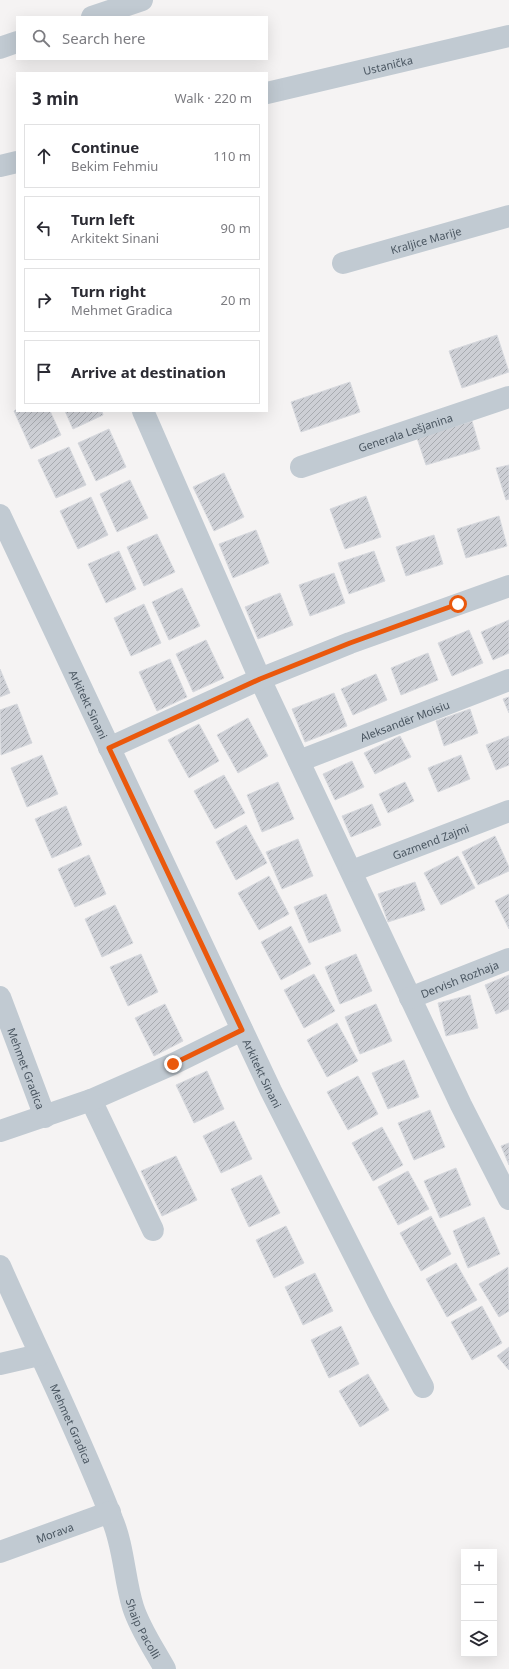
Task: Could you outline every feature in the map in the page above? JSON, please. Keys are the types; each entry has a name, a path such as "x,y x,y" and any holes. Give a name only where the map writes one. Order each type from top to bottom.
{"street":[{"path":"95,16 142,0"},
{"name":"Ustanička","path":"268,93 509,36"},
{"path":"0,48 16,42"},
{"path":"0,166 16,162"},
{"name":"Kraljice Marije","path":"343,263 509,216"},
{"name":"Generala Lešjanina","path":"301,467 509,397"},
{"path":"143,412 260,679 352,871 461,1105 509,1199"},
{"name":"Arkitekt Sinani","path":"0,515 306,1163 423,1387"},
{"path":"109,748 260,679 350,643 509,586"},
{"name":"Aleksandër Moisiu","path":"299,761 509,680"},
{"name":"Gazmend Zajmi","path":"352,871 509,812"},
{"name":"Dervish Rozhaja","path":"410,998 509,959"},
{"name":"Mehmet Gradica","path":"0,997 45,1117"},
{"name":"Mehmet Gradica","path":"0,1131 92,1100 173,1064 242,1030"},
{"path":"92,1100 153,1230"},
{"name":"Mehmet Gradica","path":"0,1266 110,1512 119,1535 128,1586"},
{"path":"0,1364 39,1355"},
{"name":"Morava","path":"0,1552 110,1512"},
{"name":"Shaip Pacolli","path":"128,1586 134,1609 147,1638 165,1669"}],"building":[{"path":"497,335 509,372 462,388 449,351"},
{"path":"350,382 360,412 301,432 291,402"},
{"path":"16,410 16,412 50,412 61,435 31,449 14,411"},
{"path":"65,412 102,412 103,415 73,429"},
{"path":"472,421 480,449 426,465 417,438"},
{"path":"109,429 126,467 96,481 78,443"},
{"path":"69,447 86,485 56,498 38,460"},
{"path":"509,465 509,499 506,500 496,468"},
{"path":"224,473 244,517 214,531 193,487"},
{"path":"130,480 148,518 117,532 100,494"},
{"path":"366,496 381,537 345,549 330,509"},
{"path":"91,497 108,535 78,549 60,511"},
{"path":"499,516 507,546 466,558 457,529"},
{"path":"256,530 269,563 233,578 219,544"},
{"path":"157,534 175,572 144,586 127,547"},
{"path":"434,535 443,564 406,576 396,547"},
{"path":"119,551 136,589 106,603 88,564"},
{"path":"374,551 385,581 349,594 338,563"},
{"path":"334,573 345,603 310,616 299,585"},
{"path":"182,588 200,626 169,640 152,602"},
{"path":"280,593 293,625 258,639 245,607"},
{"path":"144,604 161,643 131,656 114,618"},
{"path":"509,620 509,653 493,660 481,632"},
{"path":"469,630 483,663 452,676 438,643"},
{"path":"206,640 224,678 193,692 176,654"},
{"path":"428,653 438,680 401,695 391,668"},
{"path":"170,659 187,697 157,711 139,672"},
{"path":"0,669 10,693 0,697"},
{"path":"376,674 387,700 353,715 341,689"},
{"path":"334,693 347,726 305,742 292,709"},
{"path":"509,697 509,713 503,699"},
{"path":"17,704 32,743 1,755 0,710"},
{"path":"470,709 478,733 444,746 436,721"},
{"path":"248,718 268,756 238,773 217,735"},
{"path":"199,724 219,761 189,778 168,740"},
{"path":"400,736 411,757 375,774 364,753"},
{"path":"509,736 509,765 496,770 486,745"},
{"path":"42,755 58,794 27,807 11,768"},
{"path":"461,755 470,779 438,792 428,768"},
{"path":"352,761 364,787 335,800 323,774"},
{"path":"224,775 245,813 215,829 194,791"},
{"path":"278,782 294,819 262,832 247,795"},
{"path":"405,782 414,801 388,813 379,794"},
{"path":"372,804 381,825 351,837 342,816"},
{"path":"66,806 82,845 52,858 35,819"},
{"path":"246,825 267,863 236,880 216,842"},
{"path":"495,836 509,867 509,871 478,885 462,852"},
{"path":"298,839 313,876 282,889 266,852"},
{"path":"89,855 106,894 75,907 58,869"},
{"path":"458,856 475,888 441,905 424,873"},
{"path":"269,876 289,914 259,930 238,893"},
{"path":"415,882 425,910 388,922 378,894"},
{"path":"326,894 341,931 309,943 294,907"},
{"path":"509,894 509,929 495,901"},
{"path":"115,905 133,943 102,957 85,919"},
{"path":"291,926 311,964 281,980 261,942"},
{"path":"141,954 158,992 128,1006 110,967"},
{"path":"356,954 372,991 340,1004 325,967"},
{"path":"314,974 335,1011 304,1028 284,990"},
{"path":"509,975 509,1009 496,1014 485,985"},
{"path":"470,995 478,1028 446,1036 438,1003"},
{"path":"165,1004 183,1041 154,1056 135,1018"},
{"path":"376,1004 392,1041 360,1054 345,1017"},
{"path":"337,1023 358,1061 327,1077 307,1040"},
{"path":"404,1060 419,1097 388,1109 372,1073"},
{"path":"207,1071 224,1109 194,1123 176,1085"},
{"path":"358,1076 378,1114 348,1130 327,1092"},
{"path":"430,1110 445,1147 414,1160 398,1123"},
{"path":"234,1121 252,1159 221,1173 203,1136"},
{"path":"382,1127 403,1165 373,1181 352,1143"},
{"path":"509,1143 509,1165 501,1146"},
{"path":"176,1156 197,1200 162,1216 141,1171"},
{"path":"456,1168 471,1205 440,1218 424,1181"},
{"path":"408,1171 429,1209 398,1225 378,1187"},
{"path":"261,1175 280,1213 249,1227 231,1189"},
{"path":"431,1216 451,1254 421,1271 400,1233"},
{"path":"484,1217 500,1254 468,1268 453,1231"},
{"path":"286,1226 304,1263 274,1278 256,1240"},
{"path":"456,1263 477,1300 447,1317 426,1279"},
{"path":"508,1267 509,1311 499,1317 479,1284"},
{"path":"315,1273 333,1311 303,1325 285,1287"},
{"path":"482,1306 502,1343 472,1360 451,1322"},
{"path":"341,1326 359,1364 329,1378 311,1340"},
{"path":"509,1347 509,1370 497,1356"},
{"path":"368,1374 389,1410 360,1427 339,1391"}],"route":[{"path":"173,1064 242,1030 109,748 260,679 350,643 458,604"}]}
